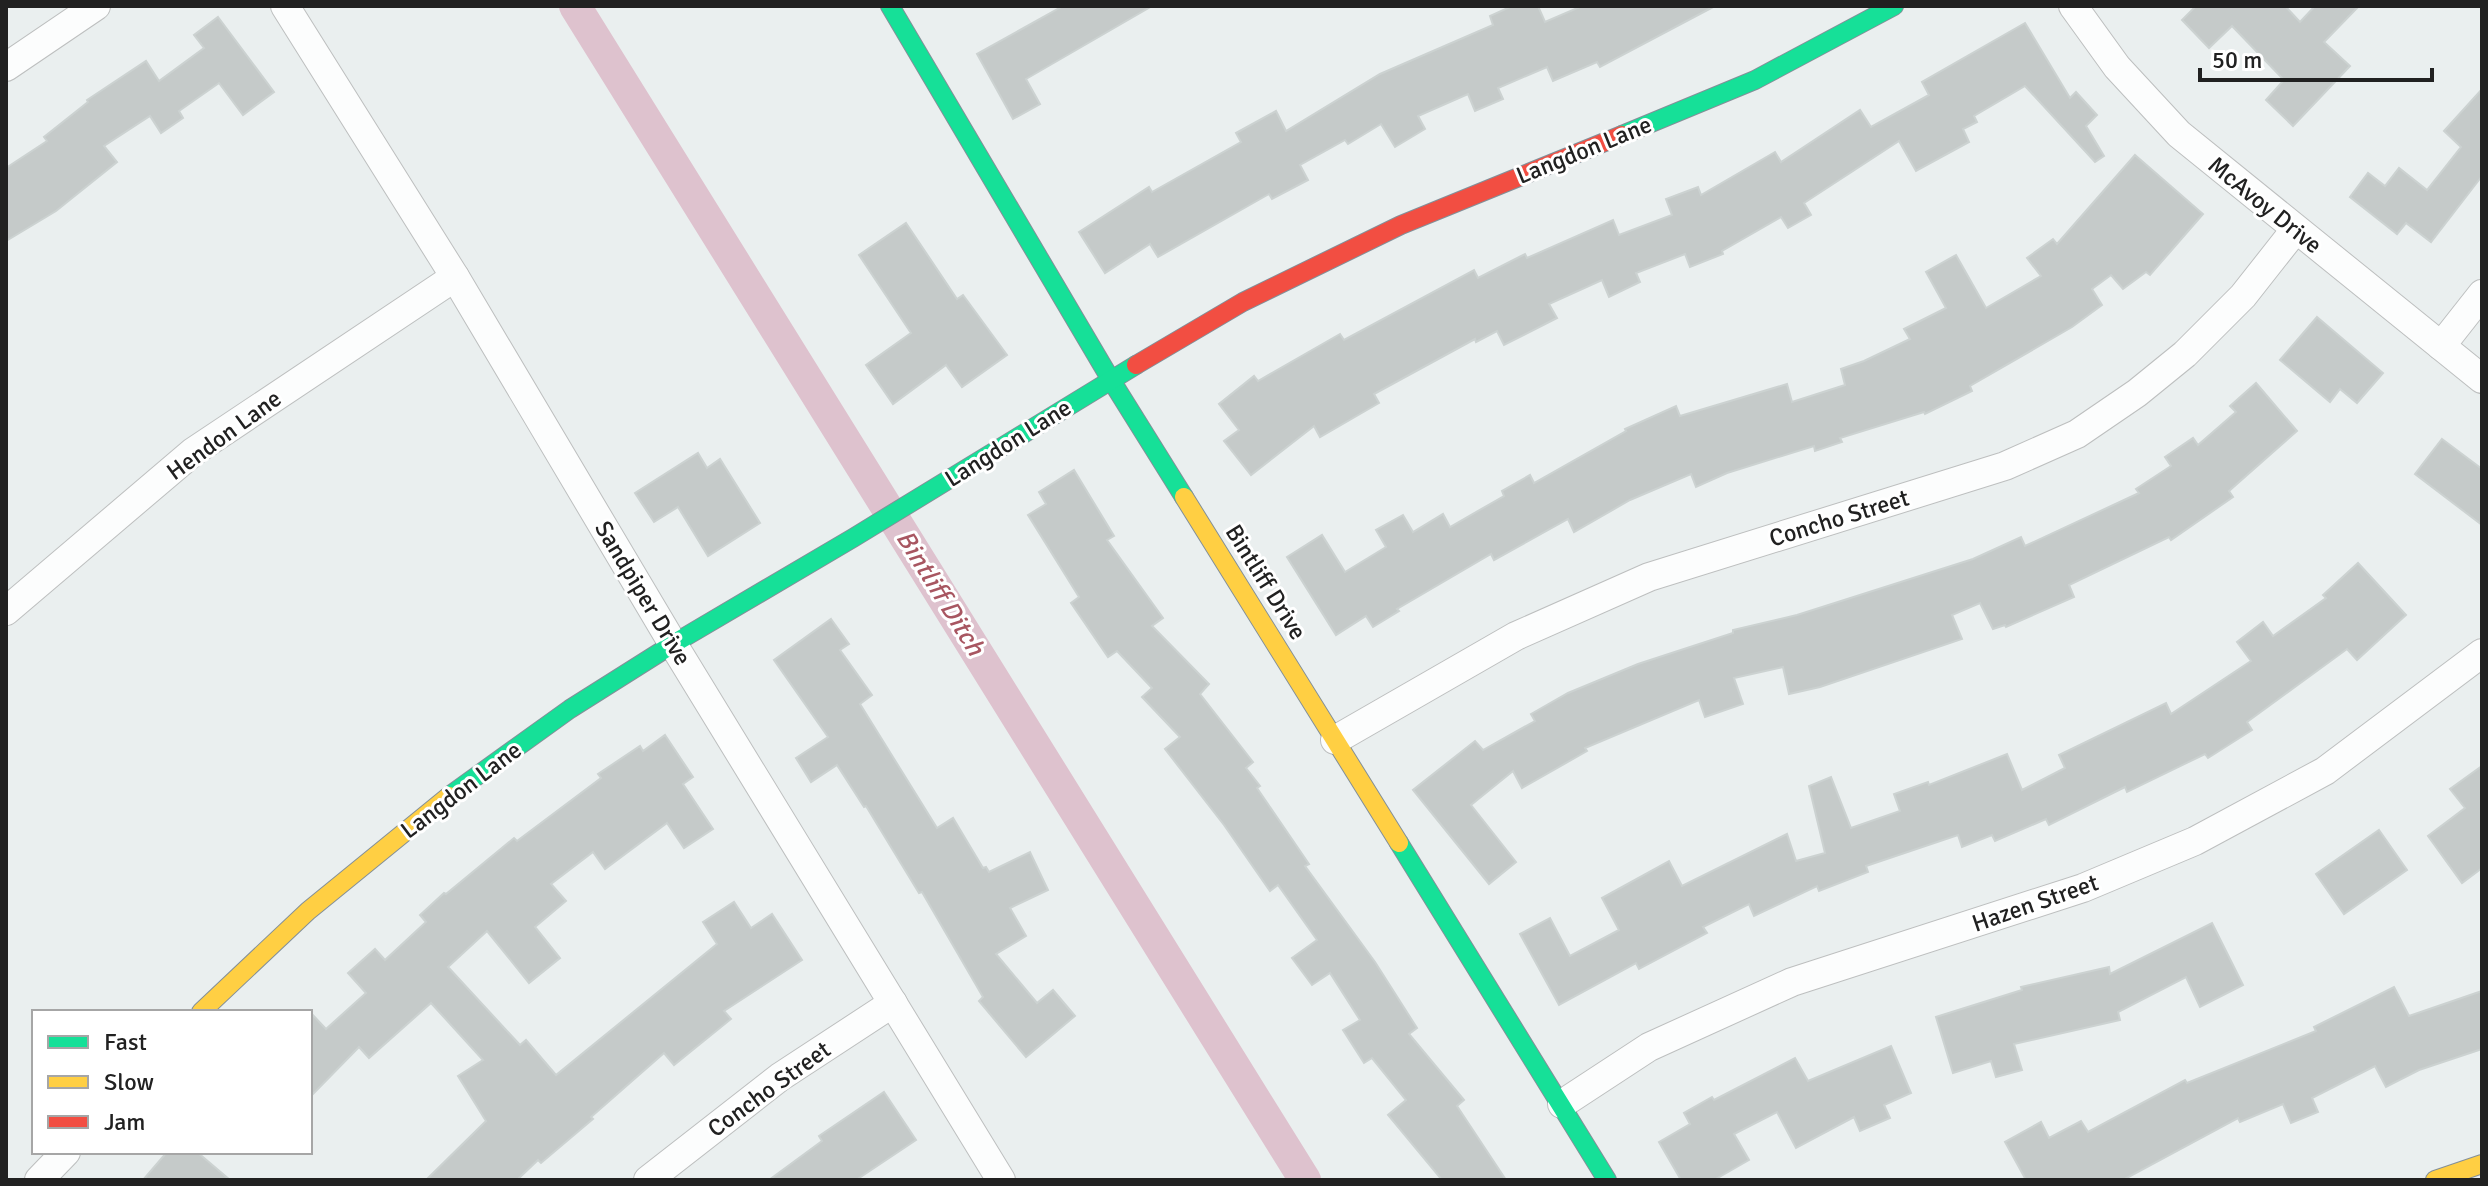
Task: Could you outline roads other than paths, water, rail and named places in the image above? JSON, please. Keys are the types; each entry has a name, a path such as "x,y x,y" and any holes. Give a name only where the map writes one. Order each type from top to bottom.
{"street":[{"path":"6,67 96,6"},
{"name":"Sandpiper Drive","path":"285,6 455,277 673,644 1001,1180"},
{"name":"Langdon Lane","path":"203,1010 308,911 438,804 570,709 1111,380 1243,302 1401,225 1755,80 1894,6"},
{"name":"McAvoy Drive","path":"2073,6 2117,67 2179,134 2482,379"},
{"name":"Bintliff Drive","path":"896,8 1111,380 1607,1180"},
{"name":"Concho Street","path":"1335,740 1516,636 1649,577 2005,466 2077,434 2137,393 2185,354 2243,296 2295,230"},
{"name":"Hendon Lane","path":"6,611 193,452 455,277"},
{"path":"2441,346 2482,294"},
{"name":"Hazen Street","path":"1562,1104 1649,1047 1792,982 2083,888 2195,841 2325,771 2482,653"},
{"name":"Concho Street","path":"648,1180 780,1077 893,1003"},
{"path":"39,1180 64,1154"},
{"path":"2435,1180 2482,1164"}],"waterway":[{"name":"Bintliff Ditch","path":"575,6 1305,1180"}]}
